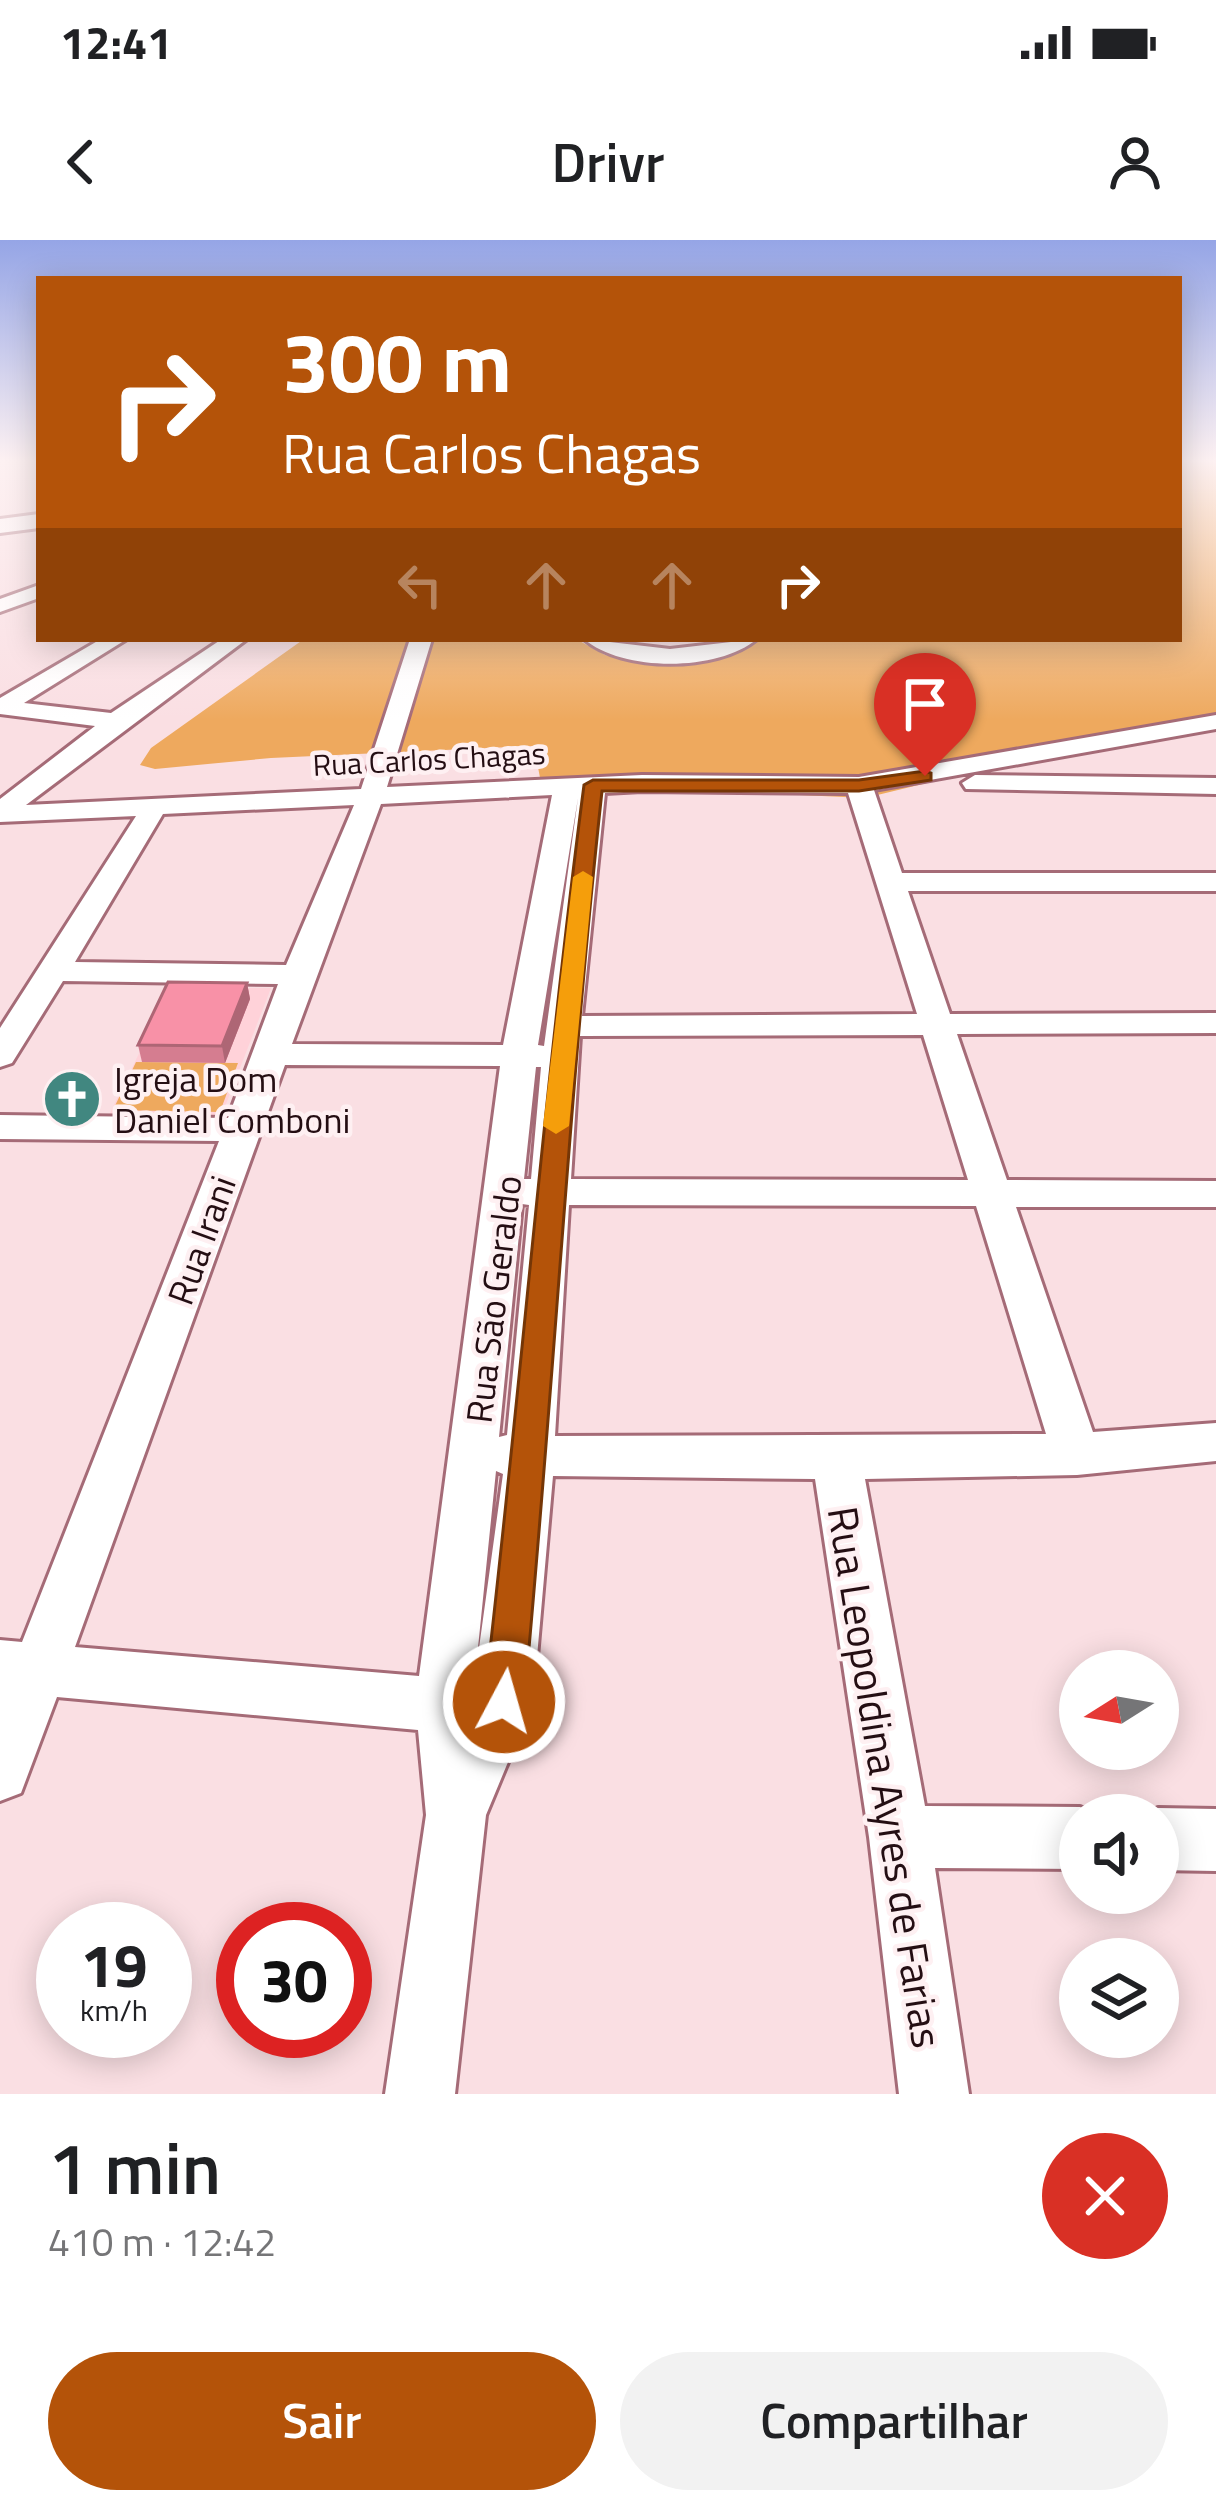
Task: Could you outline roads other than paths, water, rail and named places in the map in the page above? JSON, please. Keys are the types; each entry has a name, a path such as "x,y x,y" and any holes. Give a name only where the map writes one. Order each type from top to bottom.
{"street":[{"path":"0,606 36,592"},
{"path":"0,707 111,642"},
{"path":"0,813 116,721 232,642"},
{"name":"Rua Irani","path":"0,1772 20,1669 242,1130 295,975 370,793 421,642"},
{"path":"605,642 656,657 710,652 738,642"},
{"path":"0,707 116,721"},
{"name":"Rua Carlos Chagas","path":"0,813 580,785 872,784 1213,718"},
{"path":"1077,1455 933,1014 894,882 872,784 1216,786"},
{"name":"Rua São Geraldo","path":"456,1815 504,1702 551,1193 553,1036 580,785"},
{"name":"Rua São Geraldo","path":"420,2094 456,1815 444,1705 507,1191 553,1036 580,785"},
{"path":"5,1037 155,806"},
{"path":"894,882 1216,882"},
{"path":"50,971 295,975"},
{"path":"271,1054 933,1014 1216,1004"},
{"path":"933,1014 1216,1023"},
{"path":"0,1127 242,1130"},
{"path":"507,1191 1216,1194"},
{"path":"475,1454 837,1460 1077,1455 1216,1442"},
{"name":"Rua Leopoldina Ayres de Farias","path":"837,1460 900,1837 934,2094"},
{"path":"20,1669 444,1705 504,1702"},
{"path":"900,1837 1059,1838"},
{"path":"1179,1839 1216,1840"}],"place":[{"name":"Igreja Dom Daniel Comboni","path":"72,1099"}]}
